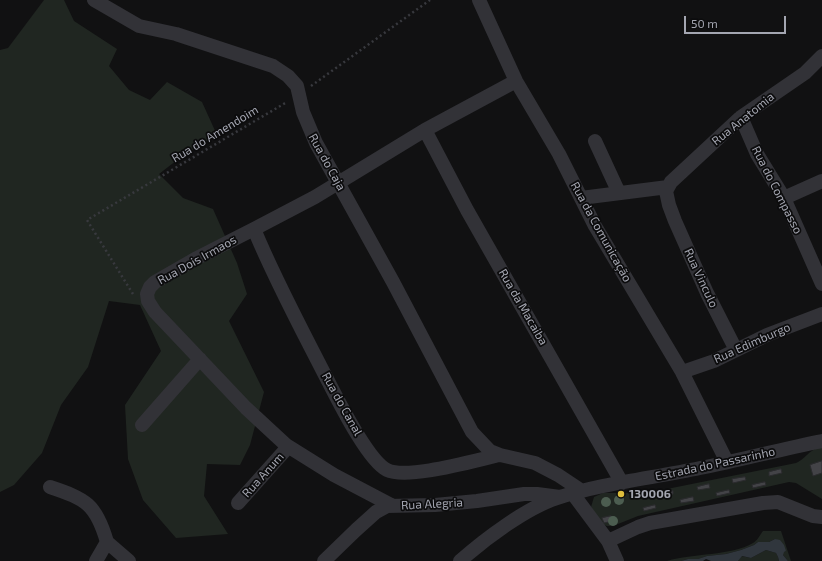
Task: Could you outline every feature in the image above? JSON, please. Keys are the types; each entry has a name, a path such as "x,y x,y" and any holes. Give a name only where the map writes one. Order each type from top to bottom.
{"street":[{"name":"Rua do Caja","path":"94,0 139,26 176,34 273,66 288,76 297,86 307,124 412,316 472,432 490,451 500,455"},
{"name":"Rua da Comunicação","path":"479,0 516,81 559,154 610,251 682,372 727,462"},
{"name":"Rua Anatomia","path":"668,187 687,166 741,117 805,73 822,56"},
{"name":"Rua Dois Irmaos","path":"391,506 334,475 288,447 246,408 154,312 148,301 147,294 155,282 195,259 254,230 339,183 425,130 516,81"},
{"name":"Rua do Compasso","path":"741,117 757,154 784,198 822,284"},
{"name":"Rua da Macaiba","path":"425,130 467,210 622,483"},
{"path":"595,141 619,193"},
{"path":"784,198 822,181"},
{"path":"581,198 668,187"},
{"name":"Rua Vinculo","path":"668,187 666,191 668,205 707,293 736,350"},
{"name":"Rua do Canal","path":"254,230 268,264 342,406 369,452 378,463 387,470 397,472 423,471 440,469 500,455"},
{"name":"Rua Edimburgo","path":"682,372 714,361 766,335 822,314"},
{"path":"142,425 200,359"},
{"name":"Estrada do Passarinho","path":"460,561 475,548 520,517 539,506 572,494 822,442"},
{"name":"Rua Anum","path":"238,503 288,447"},
{"path":"500,455 535,462 558,475 608,542 617,561"},
{"path":"50,487 84,500 96,514 102,525 107,542 129,561"},
{"name":"Rua Alegria","path":"324,561 376,512 387,506 413,506 477,501 524,494 572,494"},
{"path":"608,542 638,526 763,503 778,502 813,516 822,517"},
{"path":"96,561 107,542"}],"path":[{"name":"Rua do Amendoim","path":"136,298 87,220 300,94 430,0"}],"shaded area":[{"path":"44,0 64,0 74,21 117,49 109,66 129,90 150,100 167,82 202,102 217,135 181,157 159,174 183,198 213,209 237,263 247,294 229,321 264,392 250,445 240,465 207,464 204,496 228,534 176,538 143,500 128,459 125,405 161,351 140,305 109,301 88,367 61,405 42,453 14,485 0,492 0,50 8,48"},
{"path":"822,446 822,499 796,483 789,482 638,516 613,526 601,524 591,507 594,497 603,493 639,493 657,491 796,463 813,450"},
{"path":"763,531 781,531 791,561 788,561 783,555 783,552 786,551 775,539 769,542 758,542 741,550 726,554 707,556 698,559 667,561 744,547 754,542"},
{"path":"775,539 780,540 784,545 786,551 783,555 788,561 779,561 776,553 766,550 751,558 742,556 738,561 711,561 706,559 703,561 681,561 726,554 741,550 758,542 769,542"},
{"path":"766,550 776,553 779,561 738,561 741,556 751,558"}],"building":[{"path":"822,461 822,473 813,476 810,465"},
{"path":"781,469 782,473 769,476 769,472"},
{"path":"745,477 746,480 733,483 732,479"},
{"path":"765,482 766,485 753,488 752,485"},
{"path":"709,484 710,488 698,490 697,487"},
{"path":"729,490 730,493 717,496 716,493"},
{"path":"673,491 673,494 661,497 660,494"},
{"path":"693,497 694,501 681,503 680,500"},
{"path":"655,505 656,508 644,511 643,508"},
{"path":"611,516 613,521 604,523 602,518"}],"place":[{"name":"130006","path":"621,494"}]}
